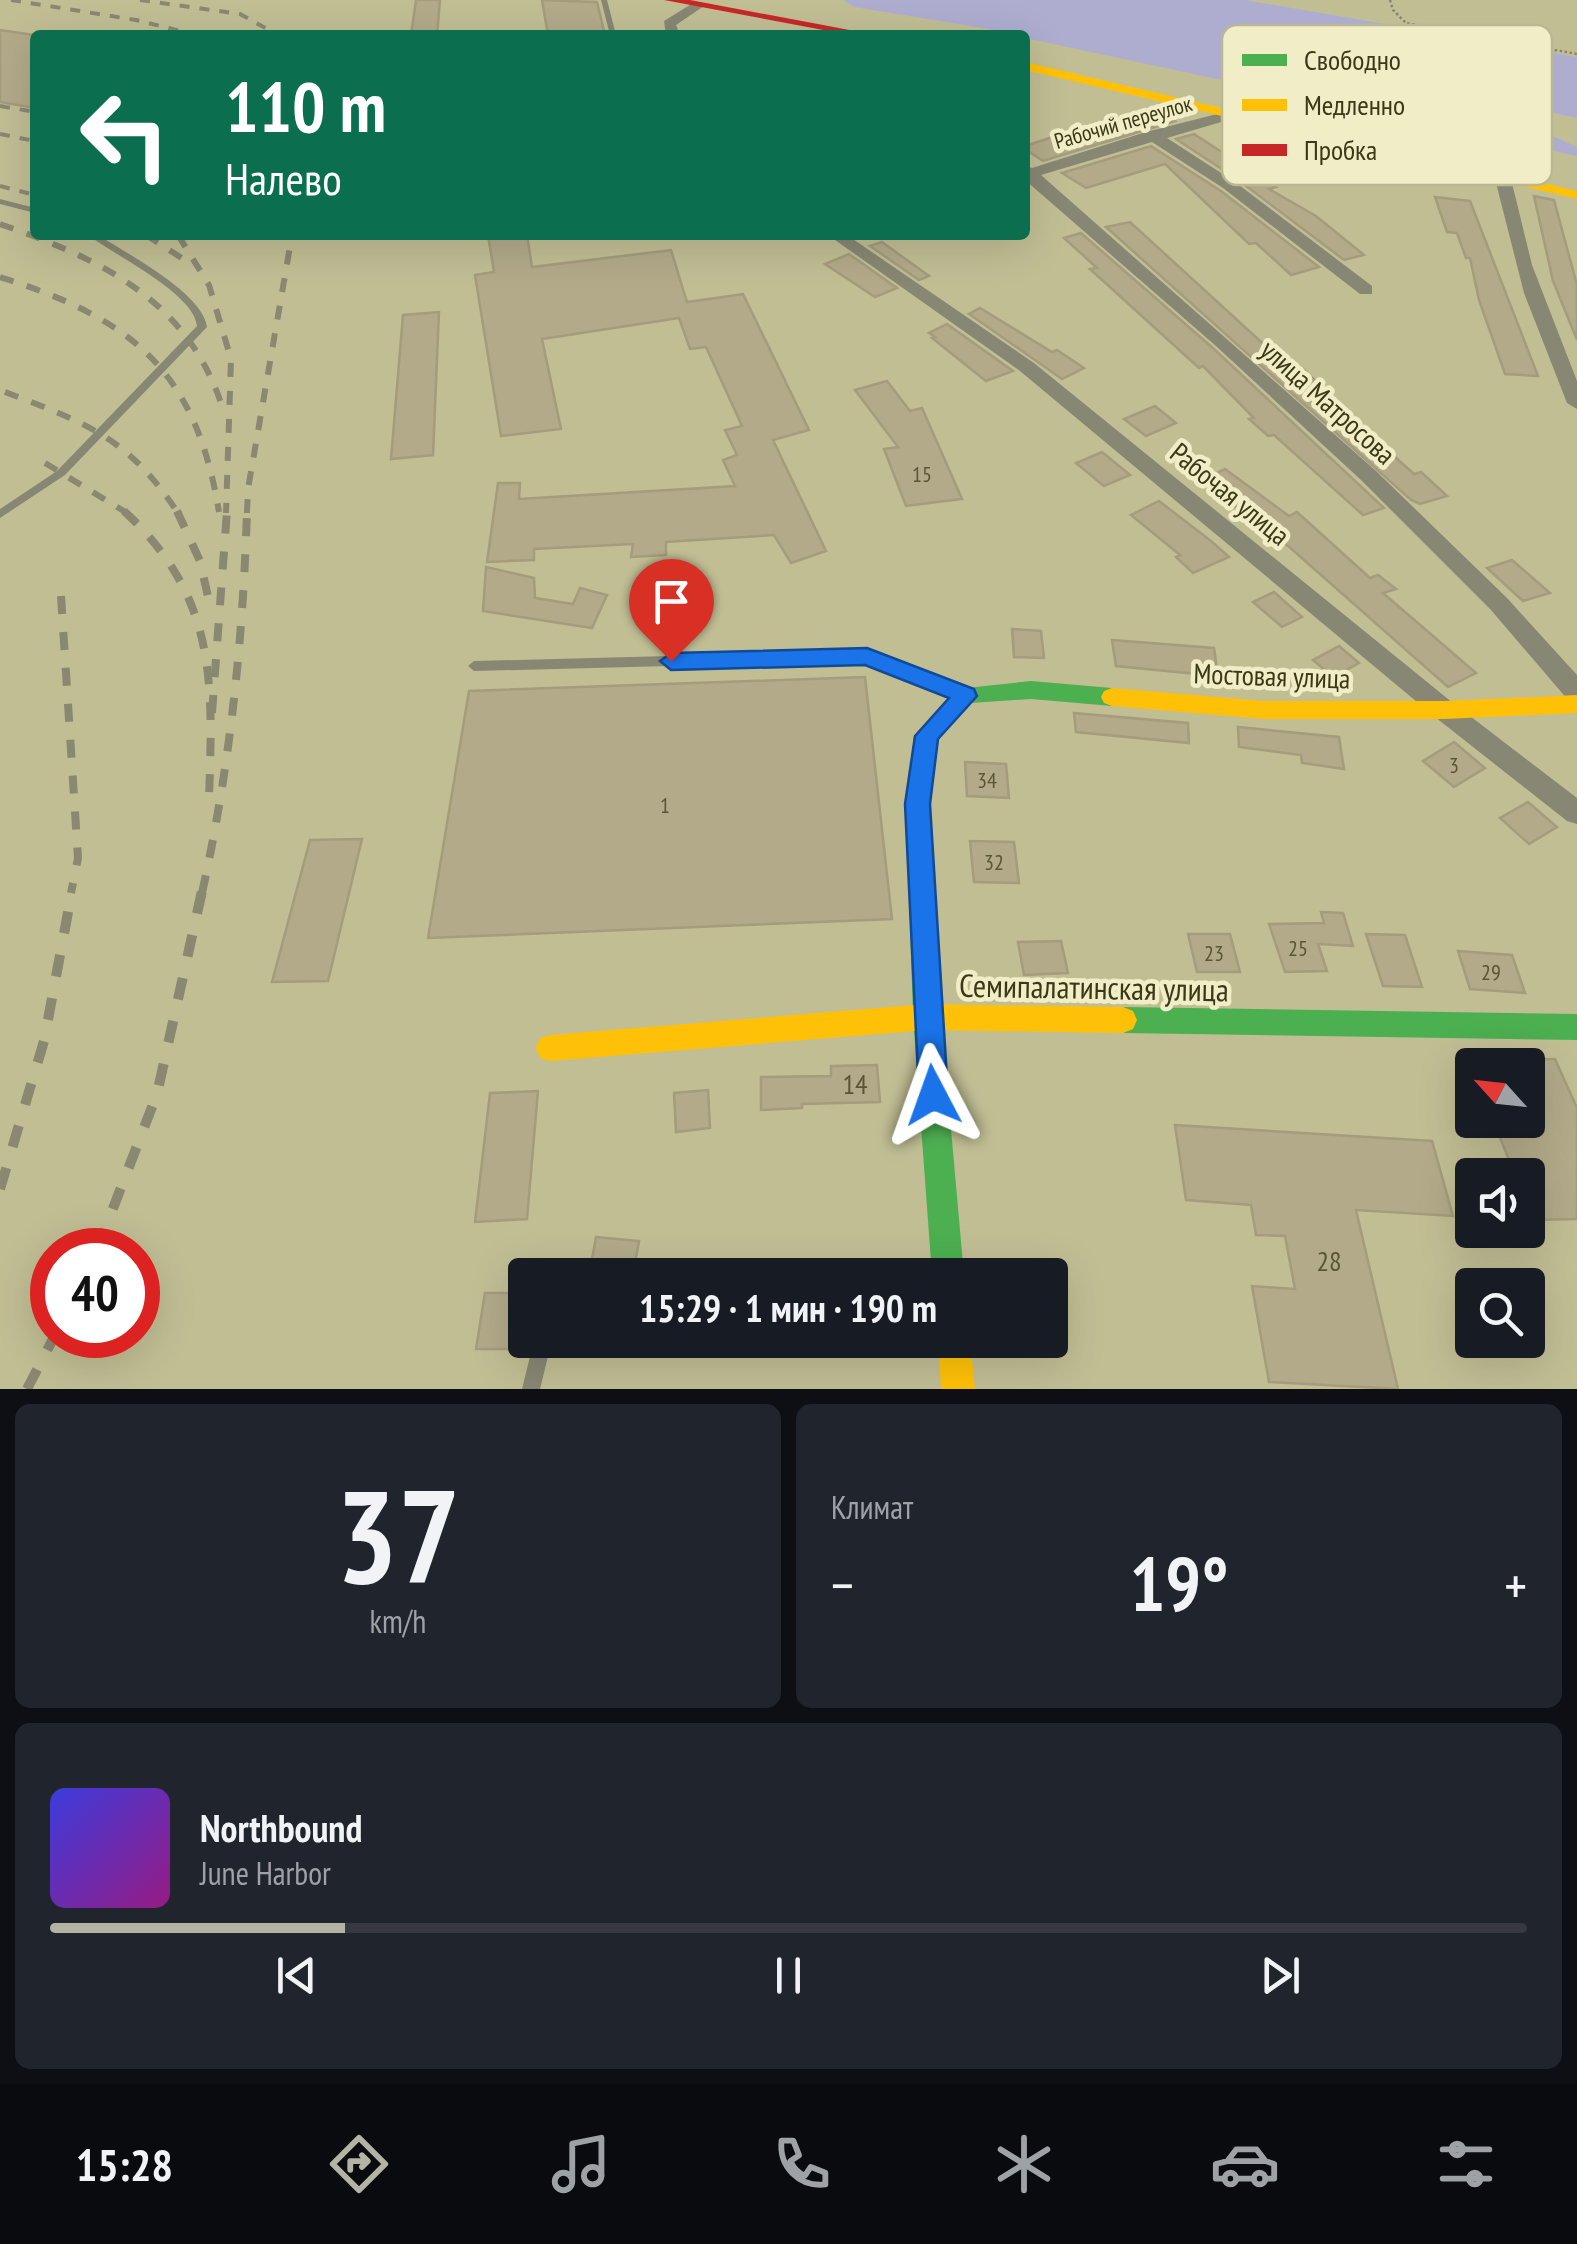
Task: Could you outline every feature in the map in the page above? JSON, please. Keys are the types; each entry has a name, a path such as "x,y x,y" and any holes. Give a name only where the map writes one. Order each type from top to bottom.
{"street":[{"path":"670,0 840,30"},
{"path":"671,30 669,24 698,6"},
{"path":"1030,67 1222,111"},
{"name":"Рабочий переулок","path":"1030,172 1222,117"},
{"path":"1151,136 1222,182"},
{"name":"улица Матросова","path":"1030,176 1079,213 1374,480 1534,638 1577,693"},
{"path":"1227,185 1366,290"},
{"path":"1504,185 1511,230 1542,324 1577,403"},
{"path":"1533,185 1577,194"},
{"name":"Рабочая улица","path":"847,240 1027,367 1444,710 1577,813"},
{"name":"Мостовая улица","path":"966,696 1032,690 1264,710 1444,710 1577,704"},
{"path":"947,1258 927,1017 920,787 926,736 966,696"},
{"name":"Семипалатинская улица","path":"550,1048 927,1017 1577,1027"},
{"path":"955,1358 958,1389"}],"lane":[{"path":"604,0 612,30"},
{"path":"0,201 30,210"},
{"path":"0,514 60,473 202,327 201,316 165,280 100,240"},
{"path":"474,666 867,656 966,696"},
{"path":"531,1389 538,1358"}],"path":[{"path":"1390,0 1406,23 1417,25"},
{"path":"1552,49 1577,54"}],"water":[{"path":"843,0 1245,0 1391,25 1222,25 1222,80 1030,39 1030,30 994,30 854,7"},
{"path":"1552,53 1577,57 1577,118 1552,113"},
{"path":"1552,136 1577,147 1577,156 1552,151"}],"building":[{"path":"416,0 440,0 437,30 412,30"},
{"path":"542,0 597,2 604,30 547,30"},
{"path":"0,30 30,34 30,107 0,102"},
{"path":"1161,111 1175,121 1043,161 1030,152 1030,144 1096,123"},
{"path":"1194,134 1222,152 1222,169 1176,139"},
{"path":"1151,146 1221,191 1319,267 1291,275 1256,243 1249,244 1165,164 1086,188 1062,173"},
{"path":"1245,185 1273,185 1276,187 1269,189 1316,216 1364,255 1344,260"},
{"path":"1534,196 1554,200 1577,285 1577,340 1553,281"},
{"path":"1435,197 1470,201 1538,376 1505,374 1479,300 1470,258 1466,258 1457,233 1447,232"},
{"path":"1130,222 1259,340 1296,371 1303,369 1321,386 1317,387 1414,474 1421,472 1447,496 1420,504 1411,500 1106,227"},
{"path":"1081,233 1214,349 1384,508 1363,515 1274,435 1268,436 1249,419 1254,418 1203,366 1199,368 1090,269 1097,268 1064,238"},
{"path":"489,240 528,240 532,267 671,250 687,302 743,294 809,430 773,440 826,551 791,563 774,535 666,542 666,555 631,557 633,544 534,549 534,560 487,562 498,483 520,483 519,499 735,486 723,460 737,455 725,430 742,426 706,347 690,349 679,318 542,339 561,429 501,436 475,275 494,272"},
{"path":"882,242 929,276 919,280 870,246"},
{"path":"849,254 897,288 875,297 825,264"},
{"path":"980,308 1084,368 1062,379 969,314"},
{"path":"439,312 433,455 391,459 403,315"},
{"path":"947,324 1013,371 986,381 932,338 935,337 929,333"},
{"path":"887,381 910,411 922,408 962,499 906,506 884,449 898,447 855,390"},
{"path":"1155,406 1176,423 1146,436 1124,419"},
{"path":"1102,452 1130,475 1104,486 1076,463"},
{"path":"1225,469 1289,516 1297,512 1370,578 1378,575 1396,589 1383,593 1476,673 1448,687 1287,545 1201,481"},
{"path":"1159,501 1229,557 1193,573 1176,557 1180,555 1131,515"},
{"path":"1512,560 1550,593 1523,601 1487,568"},
{"path":"486,567 534,578 535,598 573,604 580,588 607,595 592,628 483,611"},
{"path":"1274,592 1302,617 1282,627 1253,602"},
{"path":"1012,629 1041,631 1044,658 1014,657"},
{"path":"1112,640 1214,648 1218,676 1116,666"},
{"path":"1339,646 1359,663 1333,677 1313,660"},
{"path":"865,677 892,919 428,938 469,691"},
{"path":"1074,713 1188,723 1189,743 1076,732"},
{"path":"1238,727 1339,737 1344,769 1302,763 1301,755 1239,747"},
{"path":"1454,742 1485,768 1454,787 1423,761"},
{"path":"965,762 1006,764 1009,798 967,796"},
{"path":"1528,802 1557,827 1529,844 1500,818"},
{"path":"362,839 328,981 272,982 310,840"},
{"path":"970,841 1014,842 1019,883 974,882"},
{"path":"1321,912 1343,913 1353,946 1318,944 1327,971 1285,972 1269,924 1324,923"},
{"path":"1188,934 1230,934 1240,972 1197,972"},
{"path":"1366,934 1405,935 1422,987 1383,986"},
{"path":"1061,941 1068,973 1024,975 1018,942"},
{"path":"1458,951 1512,955 1525,993 1470,989"},
{"path":"1545,1059 1555,1059 1577,1108 1577,1219 1545,1220 1545,1158 1508,1158 1500,1138 1545,1138"},
{"path":"877,1065 880,1102 802,1104 802,1108 761,1110 761,1077 831,1076 831,1066"},
{"path":"708,1090 710,1128 676,1132 674,1093"},
{"path":"538,1091 527,1219 475,1222 490,1093"},
{"path":"1175,1125 1432,1141 1453,1216 1356,1210 1398,1389 1269,1382 1252,1286 1295,1289 1285,1236 1256,1235 1251,1205 1186,1200"},
{"path":"596,1237 639,1241 636,1258 592,1258"},
{"path":"485,1293 508,1293 508,1349 476,1349"}],"railway":[{"path":"11,0 177,30"},
{"path":"140,0 240,14 269,30"},
{"path":"0,106 30,111"},
{"path":"0,134 30,140"},
{"path":"0,186 30,194"},
{"path":"0,224 30,235"},
{"path":"44,240 105,269 163,311 187,337 207,369 222,406"},
{"path":"154,240 191,264"},
{"path":"181,240 209,285 231,359 226,513"},
{"path":"247,513 291,240"},
{"path":"0,277 87,312 151,357 175,387 194,422 219,512"},
{"path":"5,392 82,424 123,449 160,487 178,513"},
{"path":"45,463 124,511"},
{"path":"124,511 155,543 193,609 208,679 209,799"},
{"path":"212,713 227,511"},
{"path":"202,893 234,703 247,511"},
{"path":"178,513 200,561 211,610"},
{"path":"61,596 78,858 71,893"},
{"path":"0,1189 44,1041 72,891"},
{"path":"105,1228 157,1094 202,891"},
{"path":"27,1389 43,1358"}],"traffic: fast":[{"path":"947,1258 927,1017 918,804 926,736 965,695 1031,690 1112,697"},
{"path":"1123,1020 1577,1027"}],"traffic: slow":[{"path":"1030,67 1222,112"},
{"path":"1534,185 1577,195"},
{"path":"1112,697 1264,710 1444,710 1577,704"},
{"path":"550,1048 927,1017 1123,1020"},
{"path":"955,1358 958,1389"}],"traffic: jam":[{"path":"670,0 841,30"}],"route":[{"path":"671,661 867,656 966,696 926,736 918,804 933,1095"}]}
